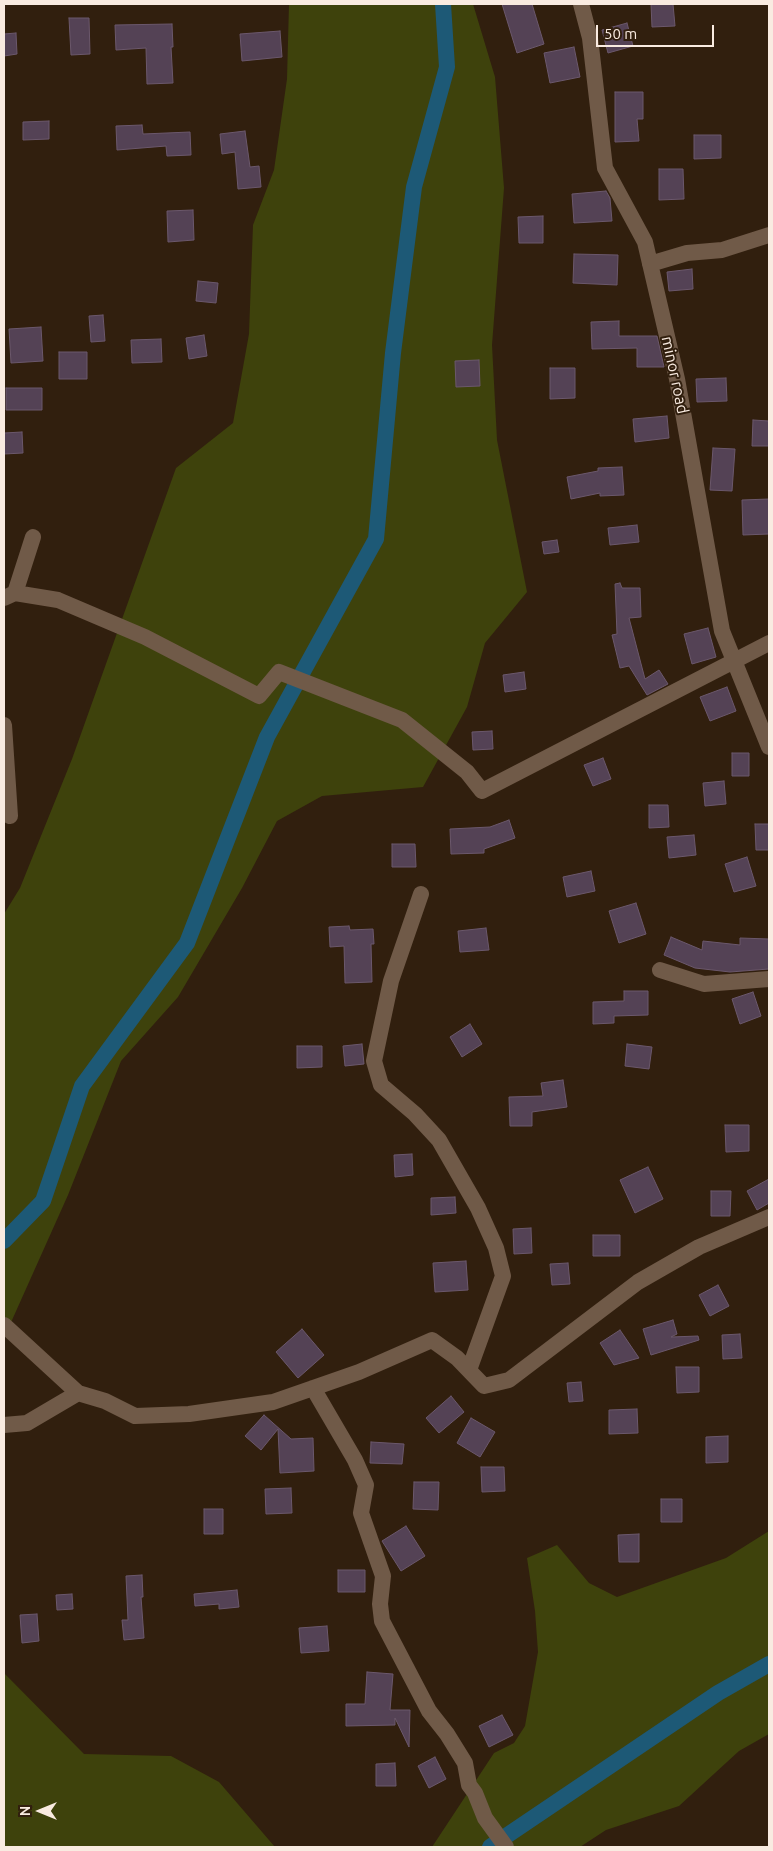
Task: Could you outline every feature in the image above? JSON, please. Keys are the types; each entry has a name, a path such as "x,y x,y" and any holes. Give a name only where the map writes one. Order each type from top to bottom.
{"street":[{"name":"minor road","path":"581,4 590,38 605,168 645,242 677,379 722,631 769,748"},
{"path":"650,264 687,252 722,250 769,235"},
{"path":"33,537 9,596 58,600 171,650 259,696 293,678 402,720 467,772 482,791 769,644"},
{"path":"4,725 10,816 4,813"},
{"path":"421,894 391,980 374,1061 381,1085 415,1114 439,1140 478,1208 496,1248 503,1276 469,1370"},
{"path":"660,970 704,984 769,979"},
{"path":"4,1325 78,1393 104,1401 135,1416 189,1414 273,1402 358,1372 432,1340 457,1358 484,1386 509,1380 638,1282 699,1247 769,1217"},
{"path":"313,1388 355,1460 366,1485 361,1514 383,1576 380,1604 382,1621 429,1711 447,1734 465,1763 468,1785 475,1793 485,1818 505,1847"},
{"path":"4,1425 26,1423 78,1393"}],"green space":[{"path":"289,4 473,4 495,77 504,188 492,345 497,440 527,592 485,643 467,707 423,787 322,796 277,821 242,888 178,997 121,1061 68,1195 4,1338 4,914 20,888 72,759 176,468 233,423 249,334 253,225 274,170 287,79"},
{"path":"769,1531 769,1734 739,1751 679,1806 606,1830 580,1847 432,1847 494,1753 514,1743 525,1726 538,1652 535,1611 527,1558 557,1545 589,1583 617,1597 726,1558"},
{"path":"4,1673 84,1754 171,1756 219,1782 275,1847 4,1847"}],"building":[{"path":"502,4 532,4 544,44 517,53"},
{"path":"651,4 673,4 675,26 652,27"},
{"path":"69,18 89,18 90,54 71,55"},
{"path":"627,23 633,46 608,53 602,30"},
{"path":"172,24 173,83 147,84 146,48 116,50 115,25"},
{"path":"280,31 282,57 242,61 240,34"},
{"path":"16,33 17,54 4,56 4,34"},
{"path":"574,47 580,77 550,83 544,53"},
{"path":"615,92 643,92 643,119 637,119 639,141 615,142"},
{"path":"49,121 49,139 23,140 23,122"},
{"path":"142,125 143,134 190,132 191,155 167,156 166,146 117,150 116,126"},
{"path":"245,131 250,167 259,166 261,187 238,189 235,152 222,154 220,134"},
{"path":"694,135 721,135 721,158 694,159"},
{"path":"659,169 683,169 684,199 659,200"},
{"path":"606,191 610,198 612,221 574,223 572,194"},
{"path":"193,210 194,240 168,242 167,211"},
{"path":"543,216 543,243 519,243 518,217"},
{"path":"574,254 618,255 617,285 573,283"},
{"path":"692,269 693,289 669,291 667,272"},
{"path":"198,281 218,283 216,303 196,301"},
{"path":"103,315 105,341 91,342 89,316"},
{"path":"619,321 619,336 657,336 664,367 637,367 637,348 592,349 591,322"},
{"path":"41,327 43,361 11,363 9,329"},
{"path":"204,335 207,356 189,359 186,338"},
{"path":"161,339 162,362 132,363 131,340"},
{"path":"59,352 87,352 87,379 59,379"},
{"path":"479,360 480,386 456,387 455,361"},
{"path":"550,368 575,368 575,398 550,399"},
{"path":"726,378 727,401 697,402 696,379"},
{"path":"6,388 42,388 42,410 6,410"},
{"path":"667,416 669,438 635,442 633,419"},
{"path":"753,420 769,421 769,446 752,446"},
{"path":"22,432 23,453 4,454 4,433"},
{"path":"713,448 735,449 732,491 710,490"},
{"path":"622,467 624,495 600,496 600,493 571,499 567,477 598,471 598,468"},
{"path":"769,499 769,534 743,535 742,500"},
{"path":"637,525 639,542 610,545 608,528"},
{"path":"557,540 559,552 544,554 542,542"},
{"path":"620,583 622,588 640,588 641,617 629,618 645,679 659,670 668,684 647,695 629,666 620,668 612,635 617,634 615,584"},
{"path":"708,628 716,657 692,664 684,634"},
{"path":"524,672 526,689 505,692 503,675"},
{"path":"727,687 736,711 710,721 700,697"},
{"path":"492,731 493,749 473,750 472,732"},
{"path":"732,753 749,753 749,776 732,776"},
{"path":"603,758 611,779 593,786 584,765"},
{"path":"724,781 726,804 705,806 703,783"},
{"path":"649,805 668,805 669,827 649,828"},
{"path":"509,820 515,838 484,849 484,853 451,854 450,829 490,827"},
{"path":"755,824 769,824 769,850 756,850"},
{"path":"694,835 696,855 669,858 667,837"},
{"path":"392,844 415,844 416,867 392,867"},
{"path":"747,857 756,886 734,892 725,864"},
{"path":"591,871 595,891 567,897 563,877"},
{"path":"636,903 646,934 619,943 609,911"},
{"path":"349,926 350,930 373,929 374,944 371,944 372,982 345,983 344,946 330,947 329,927"},
{"path":"486,928 489,950 460,952 458,931"},
{"path":"671,937 702,950 703,941 740,945 740,938 769,939 769,969 730,972 695,968 664,955"},
{"path":"624,991 648,991 648,1015 614,1016 614,1023 593,1024 593,1002 624,1001"},
{"path":"753,992 761,1016 740,1024 732,999"},
{"path":"470,1024 482,1044 462,1057 450,1037"},
{"path":"362,1044 364,1064 345,1066 343,1046"},
{"path":"627,1044 652,1047 649,1069 625,1066"},
{"path":"297,1046 322,1046 322,1067 297,1068"},
{"path":"563,1080 567,1107 532,1112 532,1126 510,1126 509,1097 543,1096 541,1083"},
{"path":"725,1125 749,1125 749,1151 726,1152"},
{"path":"412,1154 413,1175 395,1177 394,1155"},
{"path":"648,1167 663,1199 635,1213 620,1180"},
{"path":"769,1179 769,1203 757,1210 747,1191"},
{"path":"711,1191 731,1191 730,1216 711,1216"},
{"path":"455,1197 456,1213 431,1215 431,1198"},
{"path":"531,1228 532,1253 514,1254 513,1229"},
{"path":"593,1235 620,1235 620,1256 593,1256"},
{"path":"466,1261 468,1290 435,1292 433,1263"},
{"path":"568,1263 570,1284 552,1285 550,1264"},
{"path":"718,1285 729,1306 710,1316 699,1295"},
{"path":"673,1320 677,1334 671,1337 698,1336 699,1340 651,1355 643,1329"},
{"path":"302,1329 324,1355 298,1378 276,1352"},
{"path":"620,1330 639,1358 614,1365 600,1343"},
{"path":"740,1334 742,1358 723,1359 722,1335"},
{"path":"676,1367 699,1367 699,1392 677,1393"},
{"path":"581,1382 583,1401 569,1402 567,1383"},
{"path":"451,1396 464,1412 439,1433 426,1418"},
{"path":"637,1409 638,1433 609,1434 609,1410"},
{"path":"264,1415 291,1439 313,1438 314,1471 280,1473 278,1429 261,1450 245,1436"},
{"path":"471,1418 495,1432 480,1457 457,1443"},
{"path":"728,1436 728,1462 706,1463 706,1437"},
{"path":"371,1442 404,1444 402,1464 370,1463"},
{"path":"481,1467 504,1467 505,1491 482,1492"},
{"path":"414,1482 439,1482 438,1510 413,1509"},
{"path":"291,1488 292,1513 266,1514 265,1489"},
{"path":"661,1499 682,1499 682,1522 661,1522"},
{"path":"204,1509 223,1509 223,1534 204,1534"},
{"path":"406,1526 425,1556 401,1571 382,1541"},
{"path":"639,1534 639,1562 619,1562 618,1535"},
{"path":"338,1570 365,1570 365,1592 338,1592"},
{"path":"142,1575 143,1597 141,1597 144,1638 124,1640 122,1620 128,1620 126,1576"},
{"path":"237,1590 239,1607 219,1609 219,1604 195,1606 194,1594"},
{"path":"72,1594 73,1609 57,1610 56,1595"},
{"path":"37,1614 39,1641 22,1643 20,1615"},
{"path":"327,1626 329,1651 301,1653 299,1628"},
{"path":"367,1672 393,1674 390,1710 410,1710 409,1747 395,1718 395,1725 346,1726 346,1704 365,1704"},
{"path":"502,1715 513,1735 489,1747 479,1726"},
{"path":"435,1757 446,1779 429,1788 418,1766"},
{"path":"395,1763 396,1786 376,1786 376,1764"}],"waterway":[{"path":"4,1241 43,1201 82,1086 187,943 267,737 376,539 393,353 414,187 447,67 443,4"},
{"path":"490,1847 718,1693 769,1664"}]}
